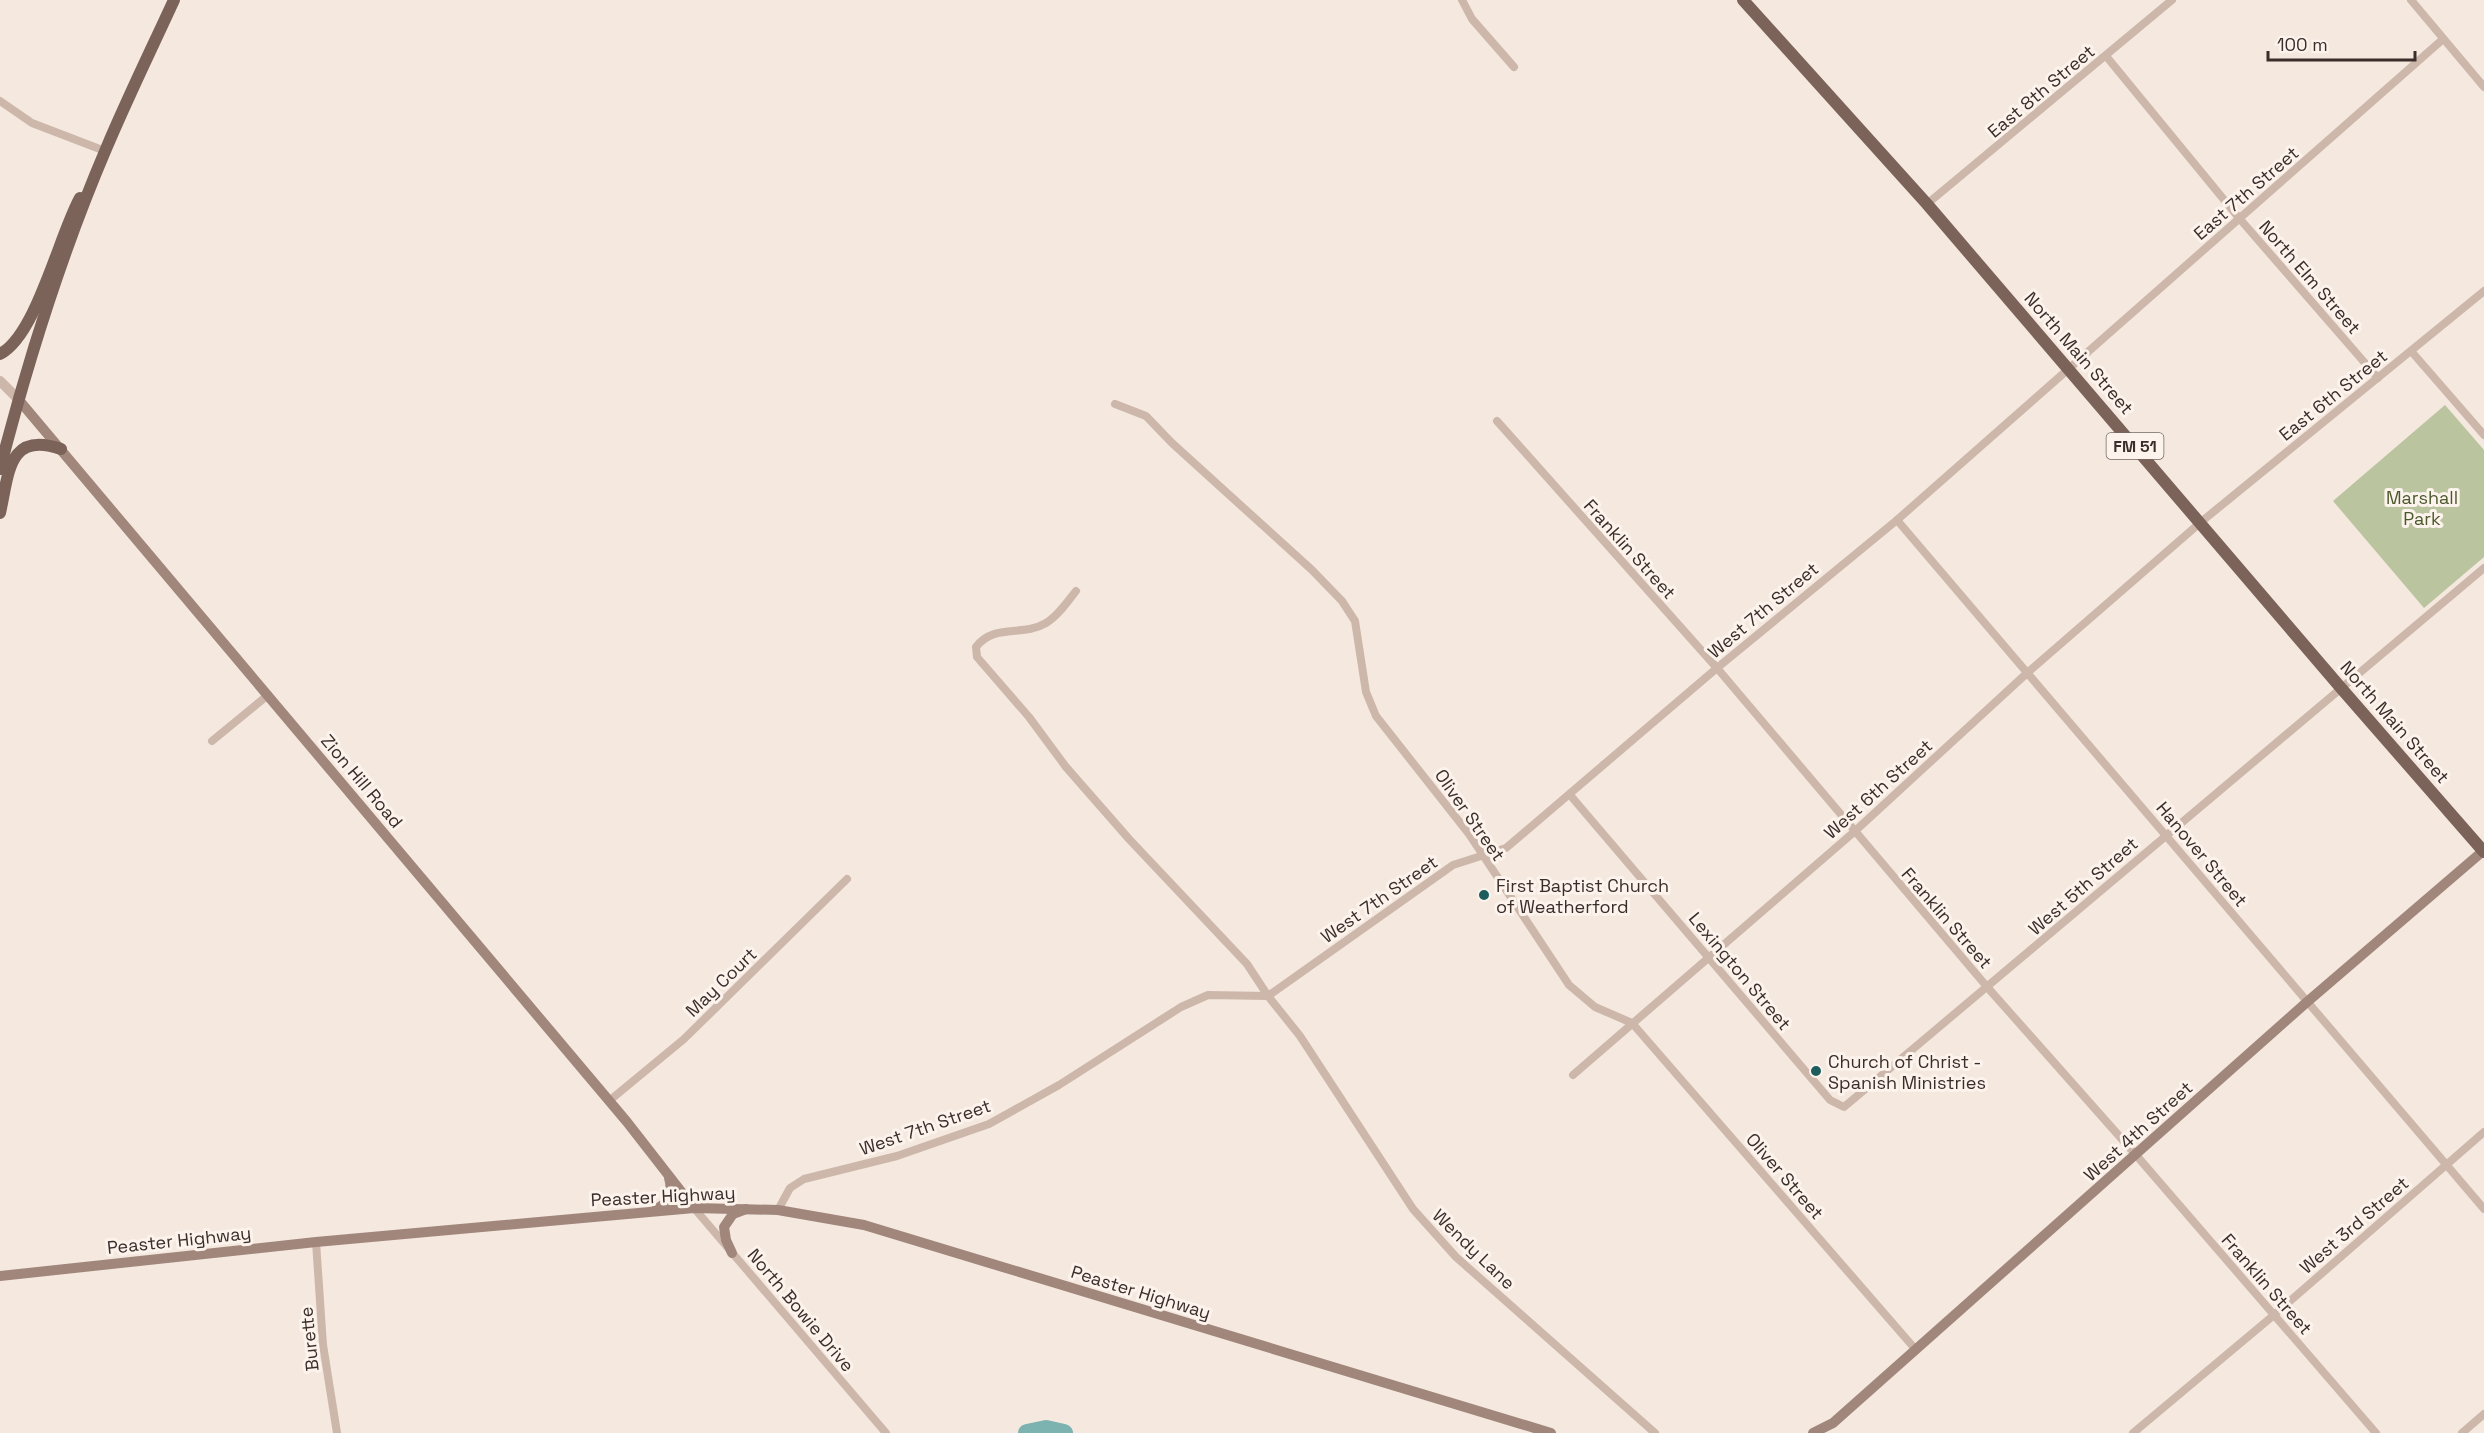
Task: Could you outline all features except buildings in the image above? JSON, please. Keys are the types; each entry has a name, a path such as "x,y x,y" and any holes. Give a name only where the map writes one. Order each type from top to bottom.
{"main road":[{"path":"0,469 18,399 64,256 104,154 174,0"},
{"name":"North Main Street","path":"1743,0 1782,46 1928,204 2341,688 2484,851"},
{"path":"0,354 11,348 17,341 37,305 68,219 104,154"},
{"name":"Zion Hill Road","path":"18,399 609,1101 694,1208"},
{"path":"0,513 11,465 18,451 36,443 62,449"},
{"name":"West 4th Street","path":"1814,1433 1833,1423 2307,1002 2484,851"},
{"path":"652,1211 663,1206 669,1198 672,1190 669,1175"},
{"name":"Peaster Highway","path":"0,1276 316,1242 652,1211 694,1208 778,1210 864,1225 1551,1433"},
{"path":"732,1253 726,1240 724,1227 733,1214 748,1208"}],"street":[{"path":"1462,0 1472,19 1514,67"},
{"name":"East 8th Street","path":"1928,204 2172,0"},
{"path":"2411,0 2442,40 2484,87"},
{"name":"East 7th Street","path":"2068,368 2442,40"},
{"name":"North Elm Street","path":"2106,56 2239,218 2378,378"},
{"path":"0,101 32,123 104,154"},
{"name":"East 6th Street","path":"2201,522 2484,291"},
{"path":"2411,351 2484,435"},
{"name":"West 7th Street","path":"778,1210 790,1188 804,1179 897,1156 989,1124 1059,1085 1181,1007 1208,995 1268,996 1453,865 1506,848 1717,668 1897,520 2068,368"},
{"name":"Zion Hill Road","path":"0,381 18,399"},
{"name":"Oliver Street","path":"1116,404 1146,416 1172,443 1312,570 1342,601 1355,621 1366,692 1376,716 1469,834 1569,985 1595,1007 1632,1023 1916,1350"},
{"name":"Franklin Street","path":"1497,421 1717,668 1988,988 2136,1155 2376,1433"},
{"name":"Hanover Street","path":"1897,520 2484,1209"},
{"name":"West 6th Street","path":"1573,1075 1854,832 2026,674 2201,522"},
{"name":"West 5th Street","path":"1844,1107 2484,568"},
{"name":"Wendy Lane","path":"1076,591 1047,622 1032,629 993,633 982,639 976,647 977,657 1029,717 1066,767 1101,807 1247,964 1268,996 1300,1036 1413,1209 1456,1257 1656,1433"},
{"path":"212,741 268,695"},
{"name":"Lexington Street","path":"1570,795 1830,1100 1844,1107"},
{"name":"May Court","path":"609,1101 684,1039 847,879"},
{"name":"West 3rd Street","path":"2133,1433 2274,1315 2484,1132"},
{"name":"North Bowie Drive","path":"694,1208 886,1433"},
{"name":"Burette","path":"316,1242 323,1344 337,1433"},
{"path":"2462,1433 2484,1414"}],"green space":[{"name":"Marshall Park","path":"2445,405 2484,450 2484,557 2424,608 2333,501"}],"waterway":[{"path":"1027,1433 1046,1429 1064,1433"}],"place":[{"name":"First Baptist Church of Weatherford","path":"1484,895"},
{"name":"Church of Christ - Spanish Ministries","path":"1816,1071"}]}
